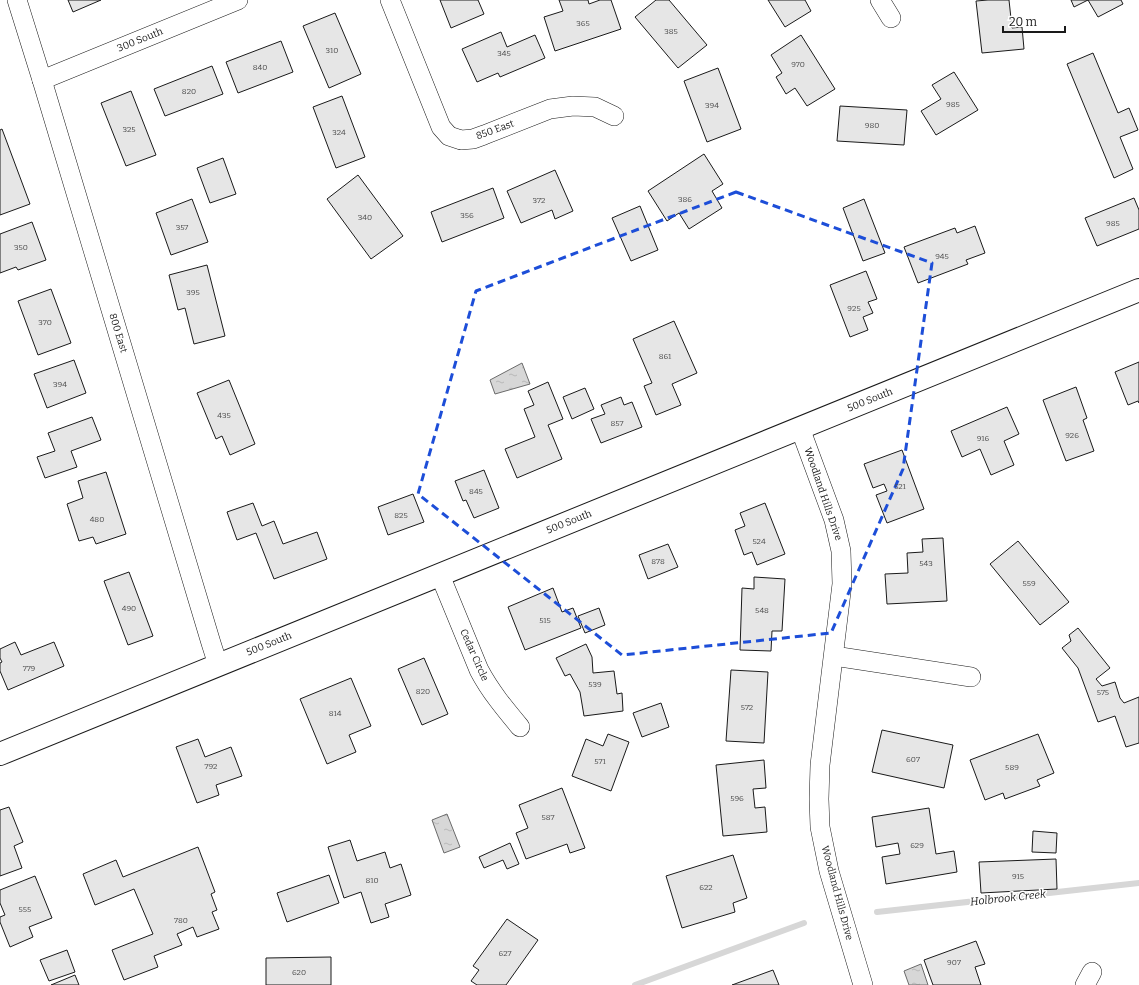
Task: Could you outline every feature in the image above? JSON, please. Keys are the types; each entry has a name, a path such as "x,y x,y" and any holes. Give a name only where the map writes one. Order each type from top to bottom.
{"street":[{"name":"800 East","path":"17,0 218,665"},
{"name":"300 South","path":"42,80 238,0"},
{"name":"850 East","path":"390,0 441,127 450,136 461,140 473,139 550,109 573,106 595,107 614,116"},
{"path":"880,0 891,18"},
{"name":"500 South","path":"0,754 1139,290"},
{"name":"Woodland Hills Drive","path":"800,428 834,520 841,552 842,584 820,765 820,827 835,895 863,985"},
{"name":"Cedar Circle","path":"440,575 485,682 492,693 520,727"},
{"path":"834,656 971,677"}],"highlighted area":[{"path":"736,192 932,263 903,469 831,633 622,655 418,494 476,291"}],"water":[{"path":"522,363 530,384 495,394 490,380"},
{"path":"447,814 460,847 444,853 432,820"},
{"path":"921,964 928,985 909,985 904,971"}],"building":[{"path":"68,0 101,0 73,12"},
{"path":"440,0 478,0 484,14 451,28"},
{"path":"559,0 588,0 589,4 600,0 611,0 621,29 555,51 544,17 563,11"},
{"path":"656,0 669,0 707,45 678,68 635,17"},
{"path":"768,0 805,0 811,11 785,27"},
{"path":"1009,0 1012,28 1022,27 1024,49 982,53 976,1"},
{"path":"1071,0 1088,0 1074,7"},
{"path":"1088,0 1121,0 1123,4 1098,17"},
{"path":"335,13 361,74 329,88 303,26"},
{"path":"501,32 507,47 535,35 545,58 500,77 498,73 477,82 462,49"},
{"path":"801,35 835,89 807,106 795,88 786,94 776,77 782,73 771,55"},
{"path":"281,41 293,72 238,93 226,62"},
{"path":"1093,53 1118,113 1129,108 1138,130 1120,137 1133,169 1114,178 1067,64"},
{"path":"212,66 223,94 165,116 154,89"},
{"path":"718,68 741,129 707,142 684,81"},
{"path":"954,72 978,110 936,135 921,111 941,99 932,85"},
{"path":"131,91 156,155 126,166 101,103"},
{"path":"342,96 365,157 336,168 313,107"},
{"path":"840,106 907,110 904,145 837,141"},
{"path":"2,129 30,204 0,215 0,130"},
{"path":"704,154 723,184 712,191 722,208 689,229 679,213 667,221 648,191"},
{"path":"223,158 236,194 210,203 197,168"},
{"path":"555,170 573,211 555,219 552,210 521,223 507,191"},
{"path":"358,175 403,236 371,259 327,199"},
{"path":"493,188 504,218 442,242 431,212"},
{"path":"1134,198 1139,210 1139,229 1097,246 1085,218"},
{"path":"192,199 208,242 171,255 156,213"},
{"path":"864,199 885,253 863,261 843,208"},
{"path":"640,206 658,250 631,261 612,218"},
{"path":"32,222 46,260 18,270 16,267 0,273 0,234"},
{"path":"975,226 985,253 966,260 968,264 918,283 904,247 955,228 957,233"},
{"path":"207,265 225,336 194,344 185,308 178,310 169,275"},
{"path":"866,271 877,299 868,302 873,313 863,317 868,330 850,337 830,285"},
{"path":"51,289 71,343 38,355 18,301"},
{"path":"674,321 697,373 672,384 681,405 656,415 644,386 652,383 633,339"},
{"path":"74,360 86,393 47,408 34,374"},
{"path":"1139,362 1139,403 1138,401 1128,405 1115,372"},
{"path":"229,380 255,444 230,455 222,436 216,439 197,393"},
{"path":"548,382 563,419 548,425 562,459 517,478 505,449 535,437 524,409 534,405 528,391"},
{"path":"1076,387 1087,418 1083,420 1094,451 1066,461 1043,400"},
{"path":"585,388 594,409 572,419 563,397"},
{"path":"621,397 624,405 632,402 642,427 601,443 591,419 605,414 601,405"},
{"path":"1007,407 1019,434 1004,441 1014,465 991,475 980,449 962,457 951,431"},
{"path":"92,417 101,440 71,451 77,467 45,478 37,457 55,451 48,433"},
{"path":"902,450 924,509 887,523 876,495 887,491 884,484 873,488 864,464"},
{"path":"484,470 499,508 474,518 466,500 463,501 455,481"},
{"path":"106,472 126,534 96,544 93,537 79,541 67,504 83,498 78,481"},
{"path":"413,494 424,522 388,535 378,507"},
{"path":"253,503 262,526 274,521 283,544 317,532 327,559 274,579 256,533 237,540 227,512"},
{"path":"765,503 785,554 757,565 752,552 744,555 735,530 745,526 740,513"},
{"path":"943,538 947,601 887,604 885,574 908,573 907,553 923,552 922,539"},
{"path":"1018,541 1069,602 1040,625 990,564"},
{"path":"668,544 678,567 648,579 639,555"},
{"path":"129,572 153,636 128,645 104,581"},
{"path":"754,577 785,579 782,631 772,631 771,651 740,650 742,588 754,589"},
{"path":"553,588 562,612 573,608 581,628 525,650 508,607"},
{"path":"599,608 605,625 585,633 578,616"},
{"path":"1078,628 1110,668 1096,679 1102,686 1115,682 1120,698 1124,703 1139,697 1139,743 1126,747 1115,716 1098,722 1078,668 1062,648 1071,641 1069,635"},
{"path":"15,642 21,655 54,642 64,666 8,690 0,671 0,663 2,662 0,658 0,649"},
{"path":"586,644 592,657 593,673 614,671 617,694 622,693 623,711 584,716 580,692 570,674 565,676 556,658"},
{"path":"424,658 448,714 422,725 398,669"},
{"path":"731,670 768,672 764,743 726,741"},
{"path":"351,678 371,726 349,735 356,752 327,764 300,699"},
{"path":"661,703 669,727 642,737 633,713"},
{"path":"882,730 953,745 944,788 872,772"},
{"path":"608,734 629,742 611,791 572,776 586,739 603,746"},
{"path":"1038,734 1054,773 1037,780 1040,786 1005,799 1003,793 985,800 970,760"},
{"path":"198,739 205,757 231,747 242,776 216,785 219,795 197,803 176,747"},
{"path":"764,760 766,788 753,789 755,808 765,807 767,832 723,836 716,765"},
{"path":"562,788 585,848 570,853 567,844 526,859 516,833 528,828 519,805"},
{"path":"9,807 23,842 14,846 22,868 0,876 0,810"},
{"path":"929,808 936,854 954,851 957,872 886,884 882,857 900,854 898,843 876,847 872,817"},
{"path":"1033,831 1057,833 1056,853 1032,852"},
{"path":"350,840 357,861 385,852 390,868 401,864 411,895 385,904 389,917 371,923 361,892 344,898 328,847"},
{"path":"510,843 519,864 507,869 503,860 484,868 479,857"},
{"path":"198,847 215,892 211,894 217,910 212,912 219,929 197,937 193,927 177,934 182,945 154,956 158,967 124,980 112,950 153,934 134,889 95,905 83,874 116,860 123,877"},
{"path":"733,855 747,898 733,903 735,912 682,928 666,876"},
{"path":"1056,859 1057,889 981,893 979,862"},
{"path":"329,875 339,903 287,922 277,893"},
{"path":"35,876 52,918 29,927 33,937 10,947 0,922 0,917 5,915 0,903 0,890"},
{"path":"507,919 538,940 506,985 477,985 471,981 479,970 473,966"},
{"path":"976,941 985,964 975,967 981,985 933,985 924,960"},
{"path":"67,950 75,972 49,981 40,960"},
{"path":"331,957 331,985 266,985 266,958"},
{"path":"773,970 779,985 732,985"},
{"path":"75,975 79,985 51,985"}],"waterway":[{"name":"Holbrook Creek","path":"877,912 1139,883"},
{"name":"Holbrook Creek","path":"635,985 804,923"}]}
